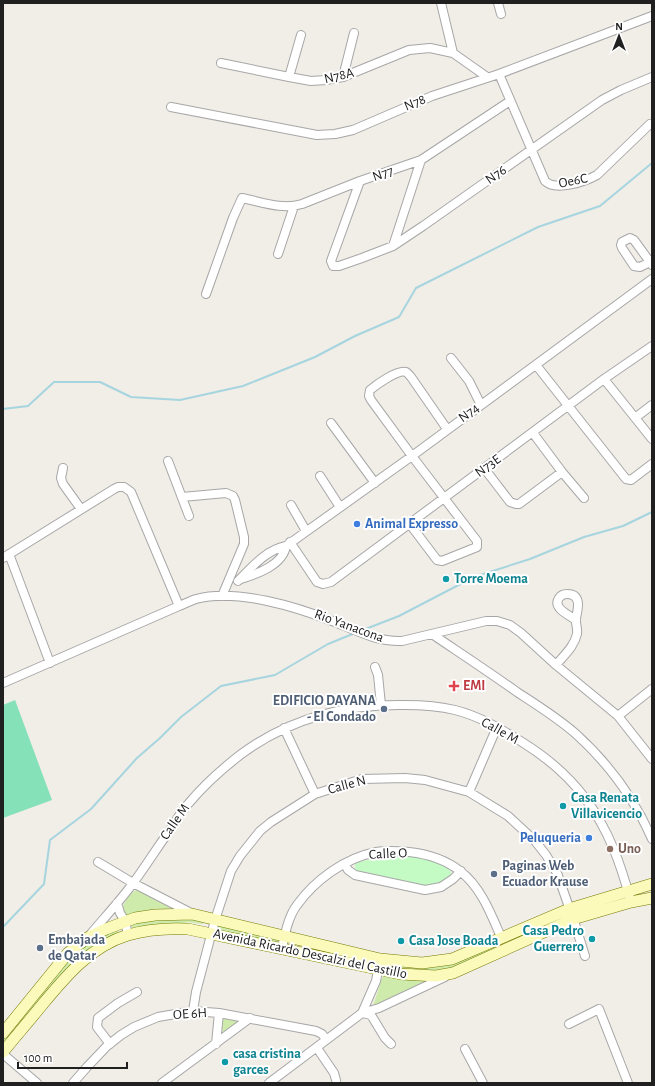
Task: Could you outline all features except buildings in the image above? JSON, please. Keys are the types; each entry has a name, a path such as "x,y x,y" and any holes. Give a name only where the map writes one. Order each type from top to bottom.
{"street":[{"path":"441,3 453,53 487,77"},
{"path":"498,3 501,14"},
{"name":"N78","path":"171,107 317,135 335,134 353,130 432,96 498,74 652,16"},
{"path":"343,77 354,33"},
{"path":"289,77 300,35"},
{"name":"N78A","path":"221,63 289,77 311,80 326,80 343,77 409,50 430,48 453,53"},
{"name":"Oe6C","path":"498,74 545,181 552,186 575,183 587,180 597,175 650,124"},
{"name":"N76","path":"360,182 331,265 336,266 393,246 612,94 652,77"},
{"name":"N77","path":"206,294 233,218 242,198 280,206 294,206 421,160 510,101"},
{"path":"393,246 421,160"},
{"path":"278,254 294,206"},
{"name":"N74","path":"288,544 375,483 652,279"},
{"name":"N73E","path":"288,544 318,582 323,584 331,582 444,497 533,433 567,406 652,346"},
{"path":"451,358 469,381 481,405"},
{"path":"536,365 626,479 631,480 652,464"},
{"path":"409,523 435,558 440,561 476,549 478,545 477,541 371,400 369,396 370,390 391,376 406,372 447,430"},
{"path":"604,379 652,439"},
{"path":"635,418 652,405"},
{"path":"331,423 375,483"},
{"path":"533,433 562,472 584,498"},
{"path":"168,461 189,516"},
{"path":"63,468 61,478 63,484 82,509"},
{"path":"484,468 510,502 516,504 519,504 562,472"},
{"path":"320,476 340,507"},
{"path":"50,663 6,556 118,487 124,487 131,492 179,606"},
{"path":"182,497 222,493 233,496 241,521 244,544 222,596"},
{"path":"291,505 306,531"},
{"path":"227,584 255,574 274,563 284,554 288,544"},
{"path":"238,581 265,556 279,547 288,544"},
{"name":"Rio Yanacona","path":"3,683 196,599 222,596 268,601 307,611 371,636 396,642 486,620 504,622 521,633 556,665 618,716 652,759"},
{"path":"556,665 574,642 577,627 576,620"},
{"path":"432,634 551,715 576,734 604,763 630,799 652,839"},
{"path":"375,667 378,675 381,705"},
{"path":"618,716 652,689"},
{"name":"Calle M","path":"87,938 133,883 188,803 210,781 240,755 284,728 317,716 359,707 381,705 422,706 455,710 497,727 537,752 571,781 597,815 613,845 621,866 631,902"},
{"path":"469,792 497,727"},
{"path":"284,728 315,794"},
{"name":"Calle N","path":"193,1011 211,933 231,871 248,844 260,831 272,822 315,794 362,779 384,778 425,780 469,792 508,816 535,841 557,873 585,956"},
{"name":"Calle O","path":"282,948 284,935 296,906 309,890 324,876 362,856 377,852 395,851 419,853 436,858 461,871 479,891 501,937"},
{"path":"98,862 133,883 192,914"},
{"path":"345,864 348,870 355,875 425,890 441,887 453,879 461,871"},
{"name":"Avenida Ricardo Descalzi del Castillo","path":"3,1053 79,963 96,951 128,935 147,930 169,928 188,929 282,948 380,964 422,964 452,959 501,937 571,914 628,891 652,884"},
{"name":"Avenida Ricardo Descalzi del Castillo","path":"3,1033 68,954 87,938 125,921 155,915 192,914 284,935 380,964 401,974 436,976 453,973 571,914 652,898"},
{"path":"117,904 125,921 128,935"},
{"path":"362,1013 376,981 380,964"},
{"path":"269,1083 362,1013 379,1008 453,973"},
{"path":"110,1044 97,1026 98,1018 118,1003 137,992"},
{"path":"569,1024 599,1009 628,1083"},
{"name":"OE 6H","path":"73,1083 86,1067 121,1035 140,1024 158,1018 193,1011 250,1018 316,1031 322,1034 326,1039"},
{"path":"216,1044 219,1013"},
{"path":"362,1013 371,1015 385,1038 391,1044"},
{"path":"162,1083 250,1018"},
{"path":"317,1048 334,1073 336,1080"},
{"path":"465,1049 483,1083"},
{"path":"3,1053 37,1083"}],"green space":[{"path":"15,700 52,800 3,818 3,705"},
{"path":"401,855 428,859 442,864 451,872 451,877 440,883 426,886 358,872 355,868 355,864 359,862 385,856"},
{"path":"137,890 169,906 169,911 129,917 124,914 122,909 124,904 130,895"},
{"path":"167,918 204,920 203,924 187,922 182,925 133,929 130,923"},
{"path":"221,924 279,938 280,941 277,943 219,931 217,927"},
{"path":"541,926 539,931 447,971 416,973 385,966 388,963 423,966"},
{"path":"117,928 119,934 102,943 3,1047 3,1036 60,966 92,939"},
{"path":"387,974 434,980 377,1006 373,1006 382,978"},
{"path":"226,1017 238,1020 238,1024 225,1033 222,1030 223,1020"}],"waterway":[{"path":"3,409 28,406 54,382 100,382 131,397 180,400 243,386 315,357 355,336 399,317 416,288 538,227 600,206 652,163"},
{"path":"363,630 399,616 474,577 530,559 584,537 623,526 652,512"},
{"path":"3,927 44,884 50,840 91,809 137,758 181,717 221,686 275,675 328,644 355,633"}],"place":[{"name":"Animal Expresso","path":"357,524"},
{"name":"Torre Moema","path":"446,579"},
{"name":"EMI","path":"454,686"},
{"name":"EDIFICIO DAYANA - El Condado","path":"384,709"},
{"name":"Casa Renata Villavicencio","path":"563,806"},
{"name":"Peluqueria","path":"589,838"},
{"name":"Uno","path":"610,849"},
{"name":"Paginas Web Ecuador Krause","path":"494,874"},
{"name":"Casa Pedro Guerrero","path":"592,939"},
{"name":"Casa Jose Boada","path":"401,941"},
{"name":"Embajada de Qatar","path":"40,948"},
{"name":"casa cristina garces","path":"225,1062"}]}
